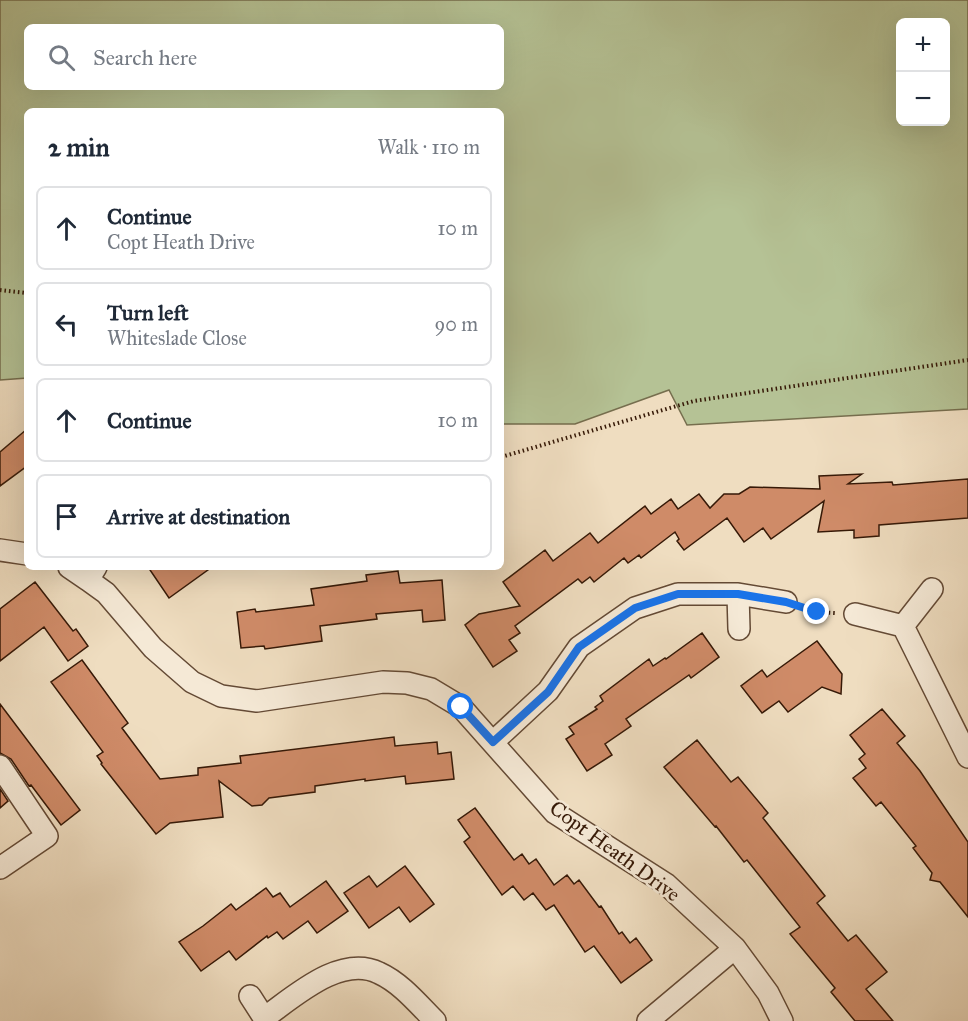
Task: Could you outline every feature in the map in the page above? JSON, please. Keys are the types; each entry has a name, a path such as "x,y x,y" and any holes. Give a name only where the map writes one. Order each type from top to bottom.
{"street":[{"path":"0,550 24,554"},
{"name":"Copt Heath Drive","path":"92,573 153,648 192,682 221,696 257,701 383,682 407,683 431,689 461,707 555,813 666,884 735,948 768,993 782,1021"},
{"path":"903,626 932,589"},
{"path":"493,742 548,692 579,647 635,608 678,594 738,594 786,602"},
{"path":"738,594 739,629"},
{"path":"855,614 903,626 968,757"},
{"path":"0,766 46,836 0,868"},
{"path":"648,1021 735,948"},
{"path":"250,996 265,1020 322,979 340,970 361,968 379,973 408,994 435,1021"}],"path":[{"path":"0,290 24,293"},
{"path":"504,456 694,400 968,360"},
{"path":"786,602 817,612 855,614"}],"green space":[{"path":"0,0 968,0 968,409 687,425 669,390 575,424 504,424 504,108 24,108 24,378 0,380"}],"building":[{"path":"24,432 24,468 0,486 0,452"},
{"path":"862,474 848,484 892,482 893,485 968,479 968,518 879,525 879,536 854,538 854,530 818,532 824,501 771,539 763,528 744,542 727,518 684,550 677,541 679,539 675,532 641,558 639,555 628,563 624,558 594,582 590,577 582,583 578,579 515,626 520,633 509,640 517,651 493,667 465,625 479,614 520,606 503,582 545,550 553,561 590,533 598,543 645,506 651,514 671,499 678,509 699,494 710,508 724,494 739,494 750,487 820,489 819,476"},
{"path":"150,570 208,570 169,598"},
{"path":"398,571 400,583 442,580 445,620 423,622 422,610 376,614 377,619 320,626 322,641 265,649 264,646 241,648 237,612 314,605 311,589 367,581 366,575"},
{"path":"35,582 73,631 76,629 88,646 68,661 44,627 0,661 0,609"},
{"path":"702,633 719,657 691,678 689,675 626,719 631,726 605,744 612,755 587,771 566,739 574,734 569,727 597,709 595,707 603,701 600,696 649,659 653,666"},
{"path":"817,641 842,674 841,694 822,687 788,712 779,701 762,713 741,686 762,670 767,677"},
{"path":"82,660 128,723 122,728 160,779 198,775 198,768 241,763 240,756 394,737 395,746 437,742 438,754 451,752 454,779 406,784 405,776 365,781 365,779 315,786 315,792 269,798 262,805 252,806 219,781 223,817 170,823 156,834 101,764 97,756 103,752 51,682"},
{"path":"0,704 80,810 61,825 31,785 29,786 11,759 0,753"},
{"path":"882,709 905,736 897,743 920,771 968,842 968,917 940,882 930,880 932,873 913,848 916,846 881,802 876,806 853,778 866,768 859,759 865,754 850,735"},
{"path":"697,740 731,782 738,777 768,813 763,818 825,896 817,903 848,941 856,935 887,972 866,989 893,1021 855,1021 831,992 835,988 790,934 800,927 747,860 744,862 664,767"},
{"path":"0,789 8,801 0,808"},
{"path":"475,808 514,860 522,854 529,864 536,859 554,885 567,875 574,884 579,880 599,907 601,906 619,934 622,932 630,943 636,938 652,960 621,983 594,946 585,952 554,905 546,910 533,893 524,900 513,886 502,895 464,842 470,837 458,820"},
{"path":"405,866 434,904 410,922 399,907 369,928 344,893 369,876 377,887"},
{"path":"326,881 348,911 317,933 308,921 283,939 277,932 268,938 267,936 236,960 229,951 201,971 179,942 231,904 236,910 266,888 273,897 280,893 290,907"}],"route":[{"path":"461,707 493,742 548,692 579,647 635,608 678,594 738,594 786,602 817,612"}]}
